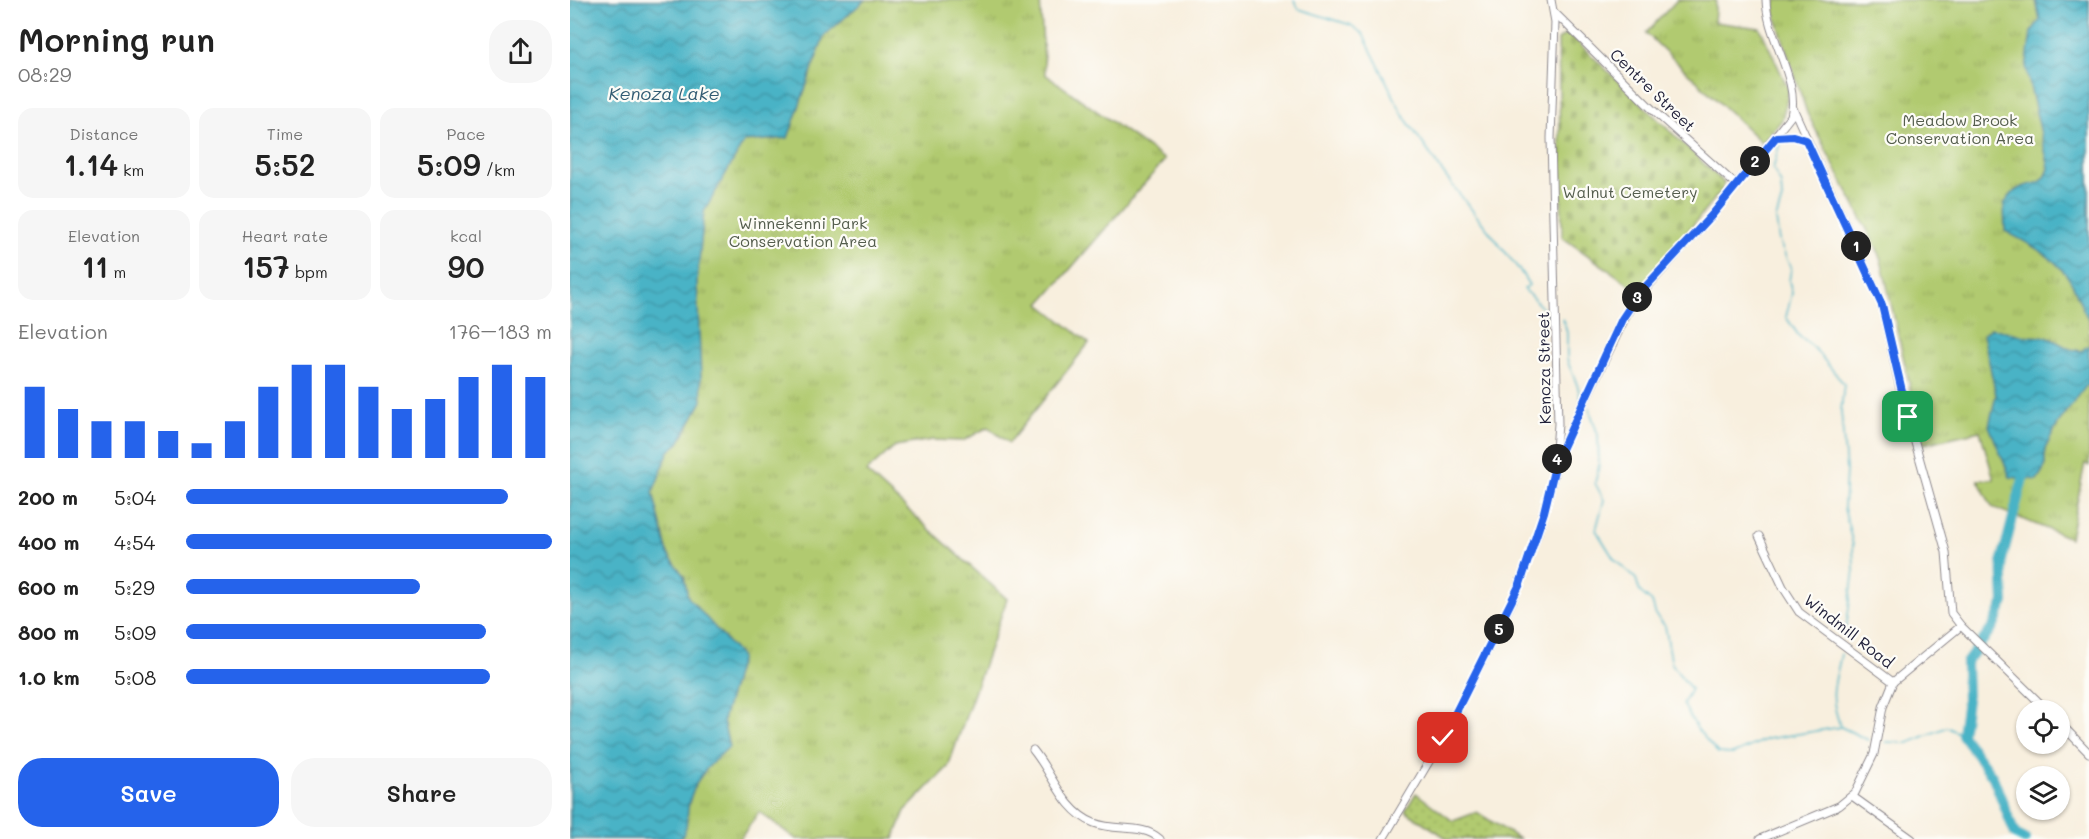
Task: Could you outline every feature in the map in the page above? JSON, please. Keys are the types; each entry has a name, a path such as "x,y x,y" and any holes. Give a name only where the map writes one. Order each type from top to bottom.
{"street":[{"name":"Kenoza Street","path":"1383,839 1432,758 1514,598 1541,523 1556,462 1556,273 1551,138 1554,12 1551,0"},
{"path":"1766,0 1768,18 1791,88 1793,108 1882,305 1901,393 1946,552 1951,612 1961,626 2037,700"},
{"name":"Centre Street","path":"1554,12 1657,114 1735,184"},
{"path":"1556,462 1632,304 1712,215 1735,184 1788,122 1793,108"},
{"path":"1776,137 1793,136 1806,140"},
{"name":"Windmill Road","path":"1759,536 1783,587 1799,612 1893,682"},
{"path":"1760,839 1839,806 1852,796 1874,754 1883,707 1893,682 1961,626"},
{"path":"2070,733 2089,753"},
{"path":"1033,750 1051,781 1074,810 1092,823 1115,829 1148,830 1160,839"},
{"path":"1852,796 1912,839"}],"green space":[{"name":"Winnekenni Park Conservation Area","path":"570,0 1040,0 1045,74 1165,160 1040,304 1089,343 1009,443 988,427 963,441 932,440 895,446 866,472 1007,599 948,767 905,811 894,839 796,839 759,812 740,839 570,839"},
{"path":"1677,0 1716,0 1714,22 1760,28 1789,90 1782,120 1762,143 1646,33"},
{"name":"Meadow Brook Conservation Area","path":"1776,0 2089,0 2089,466 2085,463 2070,538 1992,507 1978,480 1994,479 1980,431 1923,444 1880,255 1807,113 1774,12"},
{"name":"Walnut Cemetery","path":"1568,33 1724,183 1722,190 1641,288 1633,287 1562,237 1558,40"},
{"path":"1416,793 1453,821 1477,812 1519,839 1448,839 1405,811"}],"water":[{"name":"Kenoza Lake","path":"570,0 865,0 824,36 788,138 744,142 704,212 697,282 702,401 679,443 669,451 653,492 668,554 684,576 688,597 741,657 723,720 729,747 709,766 695,785 681,839 570,839"},
{"path":"2036,0 2089,0 2089,320 2071,282 2058,265 2042,252 2005,231 2004,204 2016,190 2040,182 2049,168 2026,69 2031,32 2040,20"},
{"path":"1991,328 2026,336 2048,337 2070,349 2081,351 2089,345 2089,382 2059,422 2045,449 2045,467 2037,480 2010,477 1989,426 1996,395 1983,334"}],"waterway":[{"path":"1294,0 1299,9 1351,25 1363,34 1403,115 1446,177 1521,272 1529,285 1524,289 1550,316"},
{"path":"1780,142 1773,169 1781,184 1782,199 1776,219 1779,241 1791,269 1789,281 1792,293 1786,317 1799,336 1815,349 1844,384 1841,411 1846,470 1844,508 1853,545 1854,570 1845,637"},
{"path":"1562,319 1567,333 1568,362 1578,386 1580,398"},
{"path":"1589,408 1598,435 1599,466 1595,483 1604,500 1596,530 1614,559 1636,579 1640,592 1652,602 1656,616 1665,626 1672,665 1691,689 1683,704 1698,730 1718,753 1733,754 1767,739 1841,727 1868,740"},
{"path":"2025,839 2015,834 1993,777 1962,735 1967,700 1966,663 1993,627 2004,602 2002,560 2026,467"},
{"path":"1840,725 1833,697 1841,654"},
{"path":"1886,742 1908,743 1947,727 1962,735"}],"route":[{"path":"1443,738 1520,584 1548,500 1556,462 1622,319 1638,295 1712,215 1735,184 1776,137 1797,136 1806,140 1834,197 1882,305 1908,417"}]}
